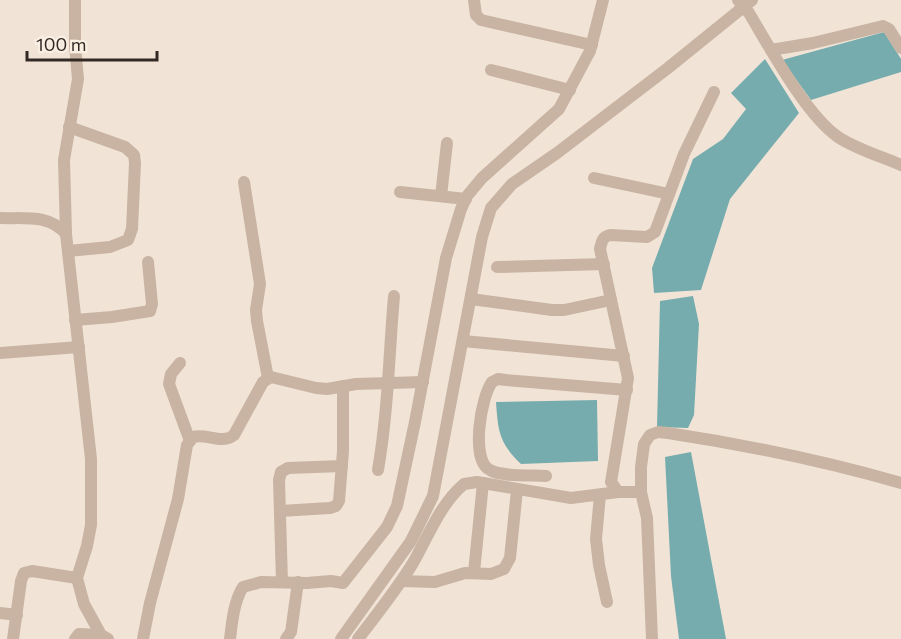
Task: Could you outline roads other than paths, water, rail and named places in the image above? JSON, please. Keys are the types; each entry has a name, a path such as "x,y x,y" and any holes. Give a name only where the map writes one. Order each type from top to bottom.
{"street":[{"path":"75,0 78,80 64,160 66,234 91,459 92,510 87,546 77,578 84,604 104,637"},
{"path":"474,0 476,15 481,20 592,45"},
{"path":"230,639 239,593 243,587 261,582 331,581 343,583 387,527 397,506 446,258 466,199 482,178 559,109 592,45 603,0"},
{"path":"341,639 411,541 433,496 487,220 491,208 512,184 640,90 746,6 771,50 824,126 839,138 901,165"},
{"path":"771,50 813,43 883,26 889,29 901,48"},
{"path":"491,70 570,90"},
{"path":"618,492 611,482 628,378 600,249 604,237 610,235 647,237 655,232 684,154 714,92"},
{"path":"68,251 110,247 128,240 132,230 135,163 134,155 125,147 69,127"},
{"path":"441,196 447,143"},
{"path":"594,178 669,194"},
{"path":"244,183 260,284 256,310 268,378"},
{"path":"400,192 466,199"},
{"path":"0,218 50,221 58,224 66,234"},
{"path":"75,320 150,311 152,304 148,262"},
{"path":"497,267 604,264"},
{"path":"378,470 386,421 394,296"},
{"path":"471,298 552,310 564,310 611,300"},
{"path":"463,341 624,356"},
{"path":"0,353 79,347"},
{"path":"180,363 171,374 169,384 190,441"},
{"path":"143,639 150,603 177,506 187,445 193,437 199,435 230,439 263,382 268,378 277,377 316,388 423,382"},
{"path":"546,476 495,473 483,466 479,457 482,412 492,382 498,379 627,390"},
{"path":"280,511 323,509 336,506 339,501 344,386"},
{"path":"652,639 647,518 641,492 644,444 650,435 658,432 802,456 901,483"},
{"path":"282,582 279,480 284,469 342,466"},
{"path":"358,639 401,581 439,516 459,489 470,482 570,498 618,492 641,492"},
{"path":"474,572 483,483"},
{"path":"401,581 435,582 474,572 491,574 509,564 516,490"},
{"path":"600,495 596,539 607,602"},
{"path":"13,639 24,573 33,571 77,578"},
{"path":"286,639 291,632 298,582"},
{"path":"0,613 17,615"},
{"path":"75,639 78,634 83,633 104,637"}],"water":[{"path":"884,32 901,59 901,72 811,100 782,60"},
{"path":"765,59 799,113 730,199 701,290 654,293 652,268 693,159 723,139 746,109 731,93"},
{"path":"693,296 699,324 694,415 688,428 657,427 660,301"},
{"path":"597,400 598,461 521,464 508,450 501,436 496,402"},
{"path":"691,452 726,639 679,639 671,576 665,457"}]}
